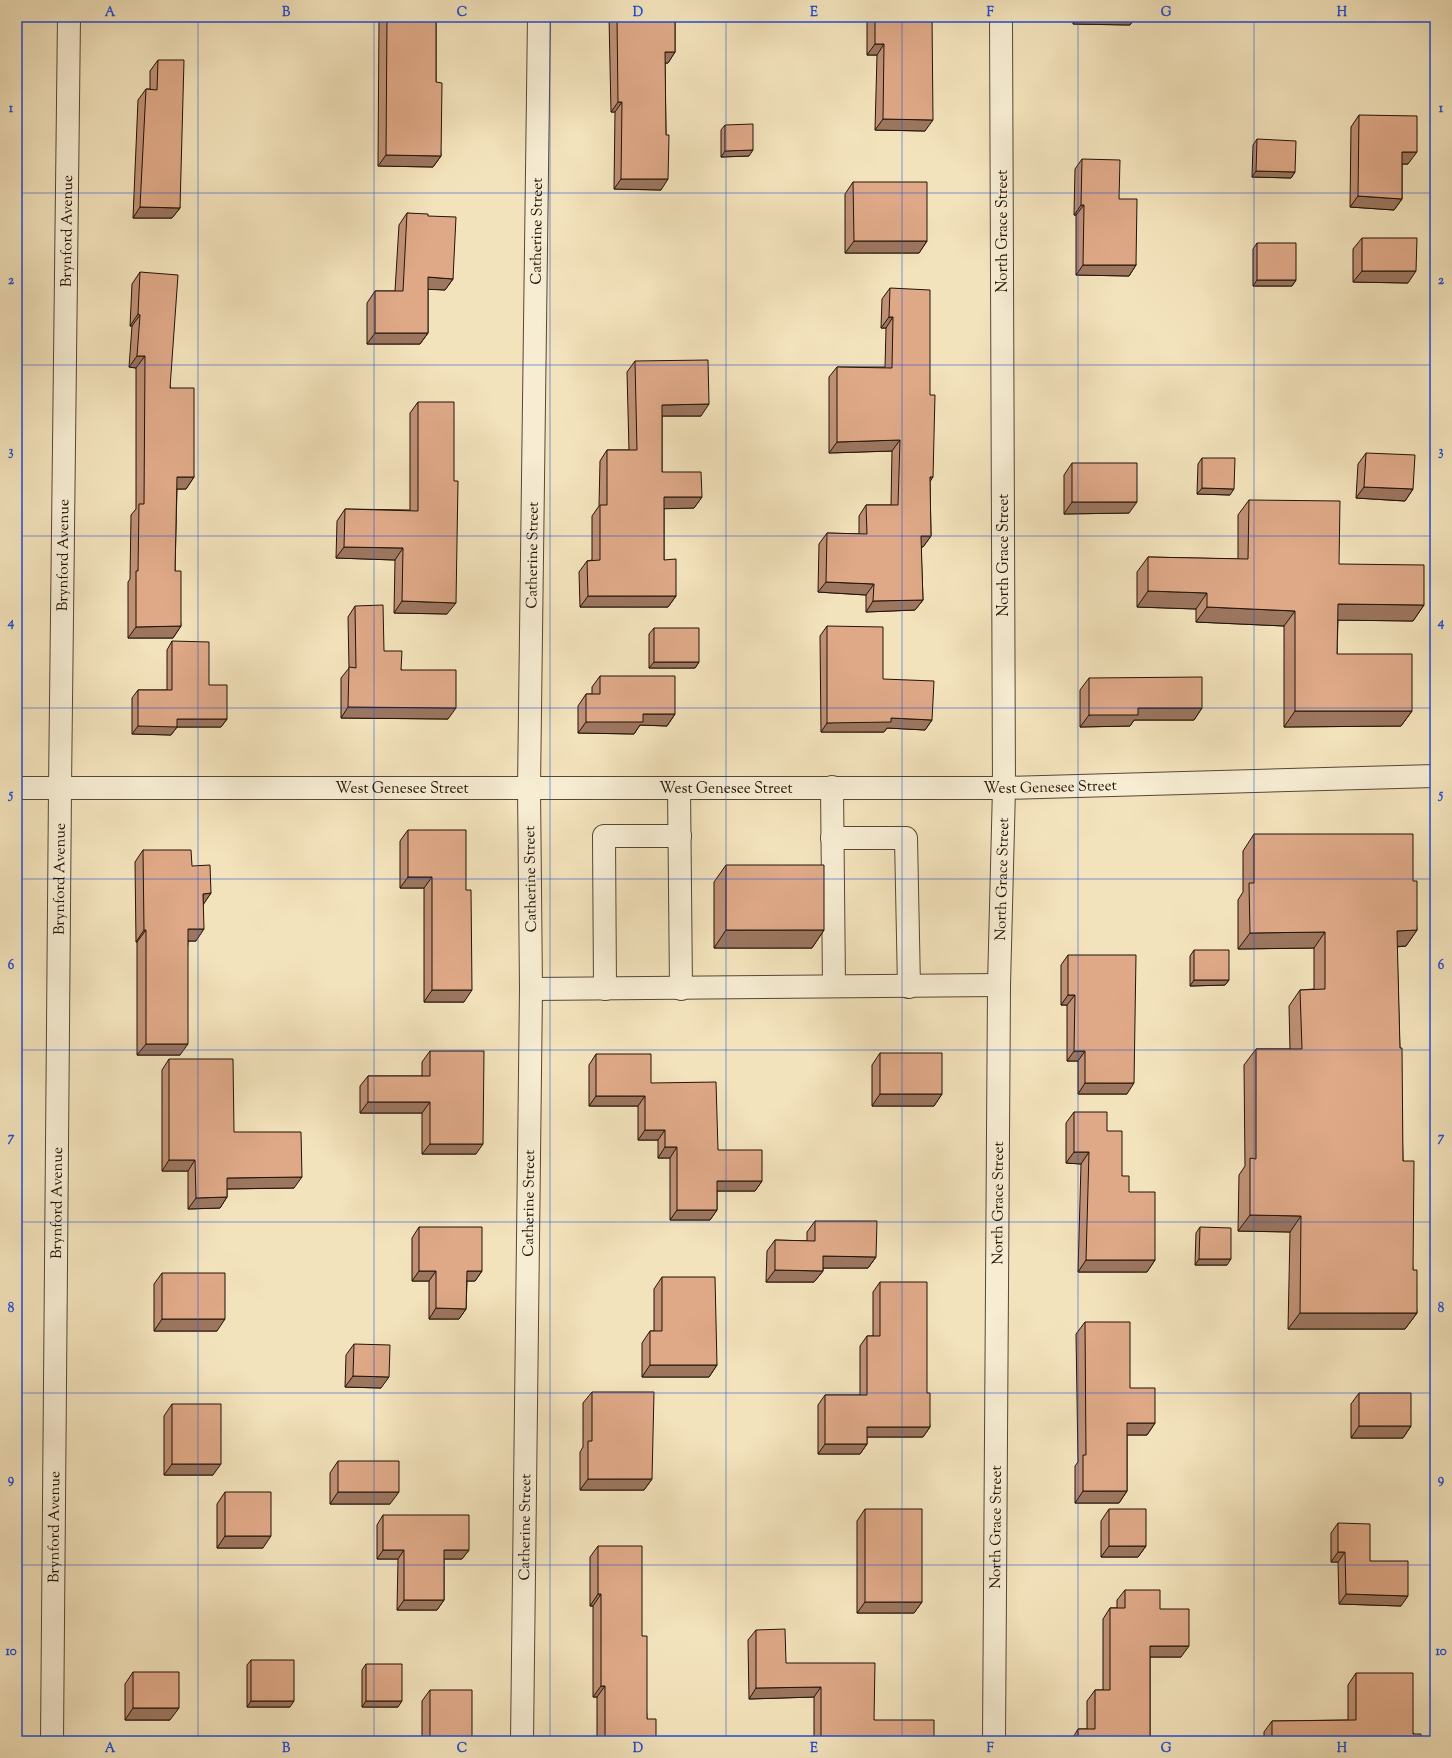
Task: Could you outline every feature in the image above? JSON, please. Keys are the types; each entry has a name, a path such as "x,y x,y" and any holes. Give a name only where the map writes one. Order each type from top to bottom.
{"street":[{"name":"Brynford Avenue","path":"52,1741 60,788 69,17"},
{"name":"Catherine Street","path":"522,1741 531,989 529,788 539,17"},
{"name":"North Grace Street","path":"994,1741 1000,985 1004,788 1001,17"},
{"name":"West Genesee Street","path":"17,788 1004,788 1435,776"},
{"path":"832,787 834,986"},
{"path":"679,788 681,989"},
{"path":"605,989 604,836 680,836"},
{"path":"832,838 906,838 909,987"},
{"path":"531,989 681,989 1000,985"}],"building":[{"path":"387,17 436,17 436,82 442,83 441,156 386,155"},
{"path":"617,17 675,17 675,52 665,52 666,135 669,135 668,179 621,179 622,102 618,102"},
{"path":"875,17 932,17 933,120 883,119 884,44 875,44"},
{"path":"158,60 184,60 180,208 140,207 146,89 157,90"},
{"path":"1359,115 1417,116 1417,152 1402,152 1402,199 1358,196"},
{"path":"753,124 753,150 725,151 725,125"},
{"path":"1257,139 1296,141 1295,172 1256,171"},
{"path":"1082,159 1120,160 1119,199 1137,199 1136,265 1083,265 1084,205 1081,205"},
{"path":"853,182 927,182 927,241 854,241"},
{"path":"407,213 428,214 428,216 456,217 453,279 428,277 428,333 375,333 375,291 403,291"},
{"path":"1362,238 1417,238 1416,271 1362,271"},
{"path":"1257,243 1296,243 1296,280 1257,280"},
{"path":"140,272 178,275 170,388 194,388 194,477 177,477 175,571 181,571 181,626 136,627 136,571 138,571 139,504 144,504 145,356 137,356 140,315 138,314"},
{"path":"890,288 930,290 930,395 935,395 933,477 930,477 931,536 921,536 923,600 873,601 874,584 826,582 827,533 867,534 866,505 898,505 900,440 837,442 837,367 892,368 893,317 889,317"},
{"path":"708,360 709,404 662,405 662,472 701,472 702,497 664,497 664,560 676,559 676,596 588,596 587,561 600,560 600,505 607,505 607,450 637,450 635,361"},
{"path":"418,402 454,402 454,481 458,481 456,603 402,601 403,548 344,547 345,509 418,511"},
{"path":"1366,453 1415,455 1413,489 1364,487"},
{"path":"1202,458 1235,458 1234,489 1202,488"},
{"path":"1072,463 1137,463 1137,502 1072,502"},
{"path":"1249,500 1340,501 1339,564 1424,565 1424,605 1338,604 1337,654 1412,654 1412,711 1295,711 1295,611 1207,607 1207,593 1148,591 1148,557 1248,559"},
{"path":"383,605 384,651 402,651 401,670 456,670 456,708 348,707 349,667 356,668 355,606"},
{"path":"827,626 883,627 883,679 934,681 932,720 891,718 891,722 827,723"},
{"path":"654,628 699,628 699,662 654,662"},
{"path":"172,641 209,642 209,685 227,685 227,719 177,719 177,727 138,726 138,690 172,690"},
{"path":"600,676 675,676 675,714 643,714 643,722 586,722 586,694 600,694"},
{"path":"1202,677 1202,708 1138,708 1138,715 1089,715 1089,678"},
{"path":"408,830 466,830 466,890 471,890 472,990 432,990 432,877 408,877"},
{"path":"1254,834 1413,834 1413,881 1417,881 1417,930 1397,931 1400,1048 1402,1048 1403,1161 1414,1161 1413,1270 1417,1270 1417,1313 1300,1313 1301,1216 1250,1215 1250,1158 1256,1159 1256,1049 1302,1049 1300,990 1325,989 1325,932 1250,933 1249,883 1254,883"},
{"path":"143,850 191,850 192,866 210,865 211,893 203,894 204,929 188,929 188,1044 146,1044 146,930 144,930"},
{"path":"726,865 824,865 824,930 726,930"},
{"path":"1194,950 1229,950 1229,980 1194,980"},
{"path":"1068,955 1136,955 1134,1083 1085,1083 1085,1051 1074,1051 1075,995 1068,995"},
{"path":"430,1051 484,1051 483,1144 430,1144 430,1102 368,1102 368,1076 430,1076"},
{"path":"880,1053 942,1053 942,1094 880,1094"},
{"path":"596,1054 651,1054 651,1083 716,1082 718,1150 762,1150 762,1181 717,1181 717,1210 677,1210 677,1147 665,1147 665,1130 645,1130 645,1096 596,1096"},
{"path":"169,1059 233,1059 234,1132 301,1132 302,1177 227,1178 227,1197 196,1198 195,1160 169,1160"},
{"path":"1074,1112 1107,1112 1107,1131 1122,1131 1122,1176 1129,1176 1129,1192 1155,1192 1155,1260 1086,1260 1089,1152 1074,1152"},
{"path":"815,1221 877,1221 876,1257 823,1256 823,1271 775,1270 775,1240 815,1241"},
{"path":"419,1227 482,1227 482,1271 467,1271 466,1309 436,1308 436,1271 419,1271"},
{"path":"1200,1227 1231,1228 1231,1259 1199,1259"},
{"path":"162,1273 225,1273 225,1319 162,1319"},
{"path":"662,1277 715,1277 717,1365 650,1365 650,1331 662,1331"},
{"path":"880,1282 927,1282 927,1393 930,1393 930,1427 867,1427 867,1444 825,1444 825,1395 867,1395 867,1336 880,1336"},
{"path":"1085,1322 1130,1322 1130,1388 1155,1388 1155,1423 1127,1423 1127,1491 1083,1491 1083,1455 1086,1455"},
{"path":"354,1344 390,1345 389,1377 353,1376"},
{"path":"592,1392 654,1392 652,1479 588,1479 588,1441 592,1441"},
{"path":"1359,1393 1411,1393 1411,1426 1359,1426"},
{"path":"172,1404 221,1404 221,1464 172,1464"},
{"path":"338,1461 399,1461 399,1492 338,1492"},
{"path":"225,1492 271,1492 271,1536 225,1536"},
{"path":"865,1509 922,1509 922,1602 865,1602"},
{"path":"1109,1509 1146,1509 1146,1546 1109,1546"},
{"path":"383,1515 469,1515 469,1550 444,1550 444,1600 404,1600 404,1550 383,1550"},
{"path":"1338,1523 1370,1524 1370,1561 1408,1561 1408,1596 1346,1594 1345,1552 1338,1552"},
{"path":"598,1546 642,1546 642,1636 647,1636 647,1719 656,1719 656,1741 605,1741 605,1686 601,1686 601,1594 598,1594"},
{"path":"1125,1590 1160,1590 1160,1609 1189,1609 1189,1646 1150,1646 1150,1741 1078,1741 1078,1729 1095,1729 1095,1690 1110,1690 1110,1608 1125,1608"},
{"path":"785,1629 786,1663 875,1663 874,1720 934,1720 934,1741 821,1741 821,1687 756,1688 756,1630"},
{"path":"251,1660 294,1660 294,1701 251,1701"},
{"path":"366,1664 402,1664 402,1701 366,1701"},
{"path":"133,1672 179,1672 179,1708 133,1708"},
{"path":"1356,1673 1413,1673 1413,1734 1421,1734 1421,1741 1272,1741 1272,1721 1356,1720"},
{"path":"430,1690 472,1690 472,1741 430,1741"}]}
